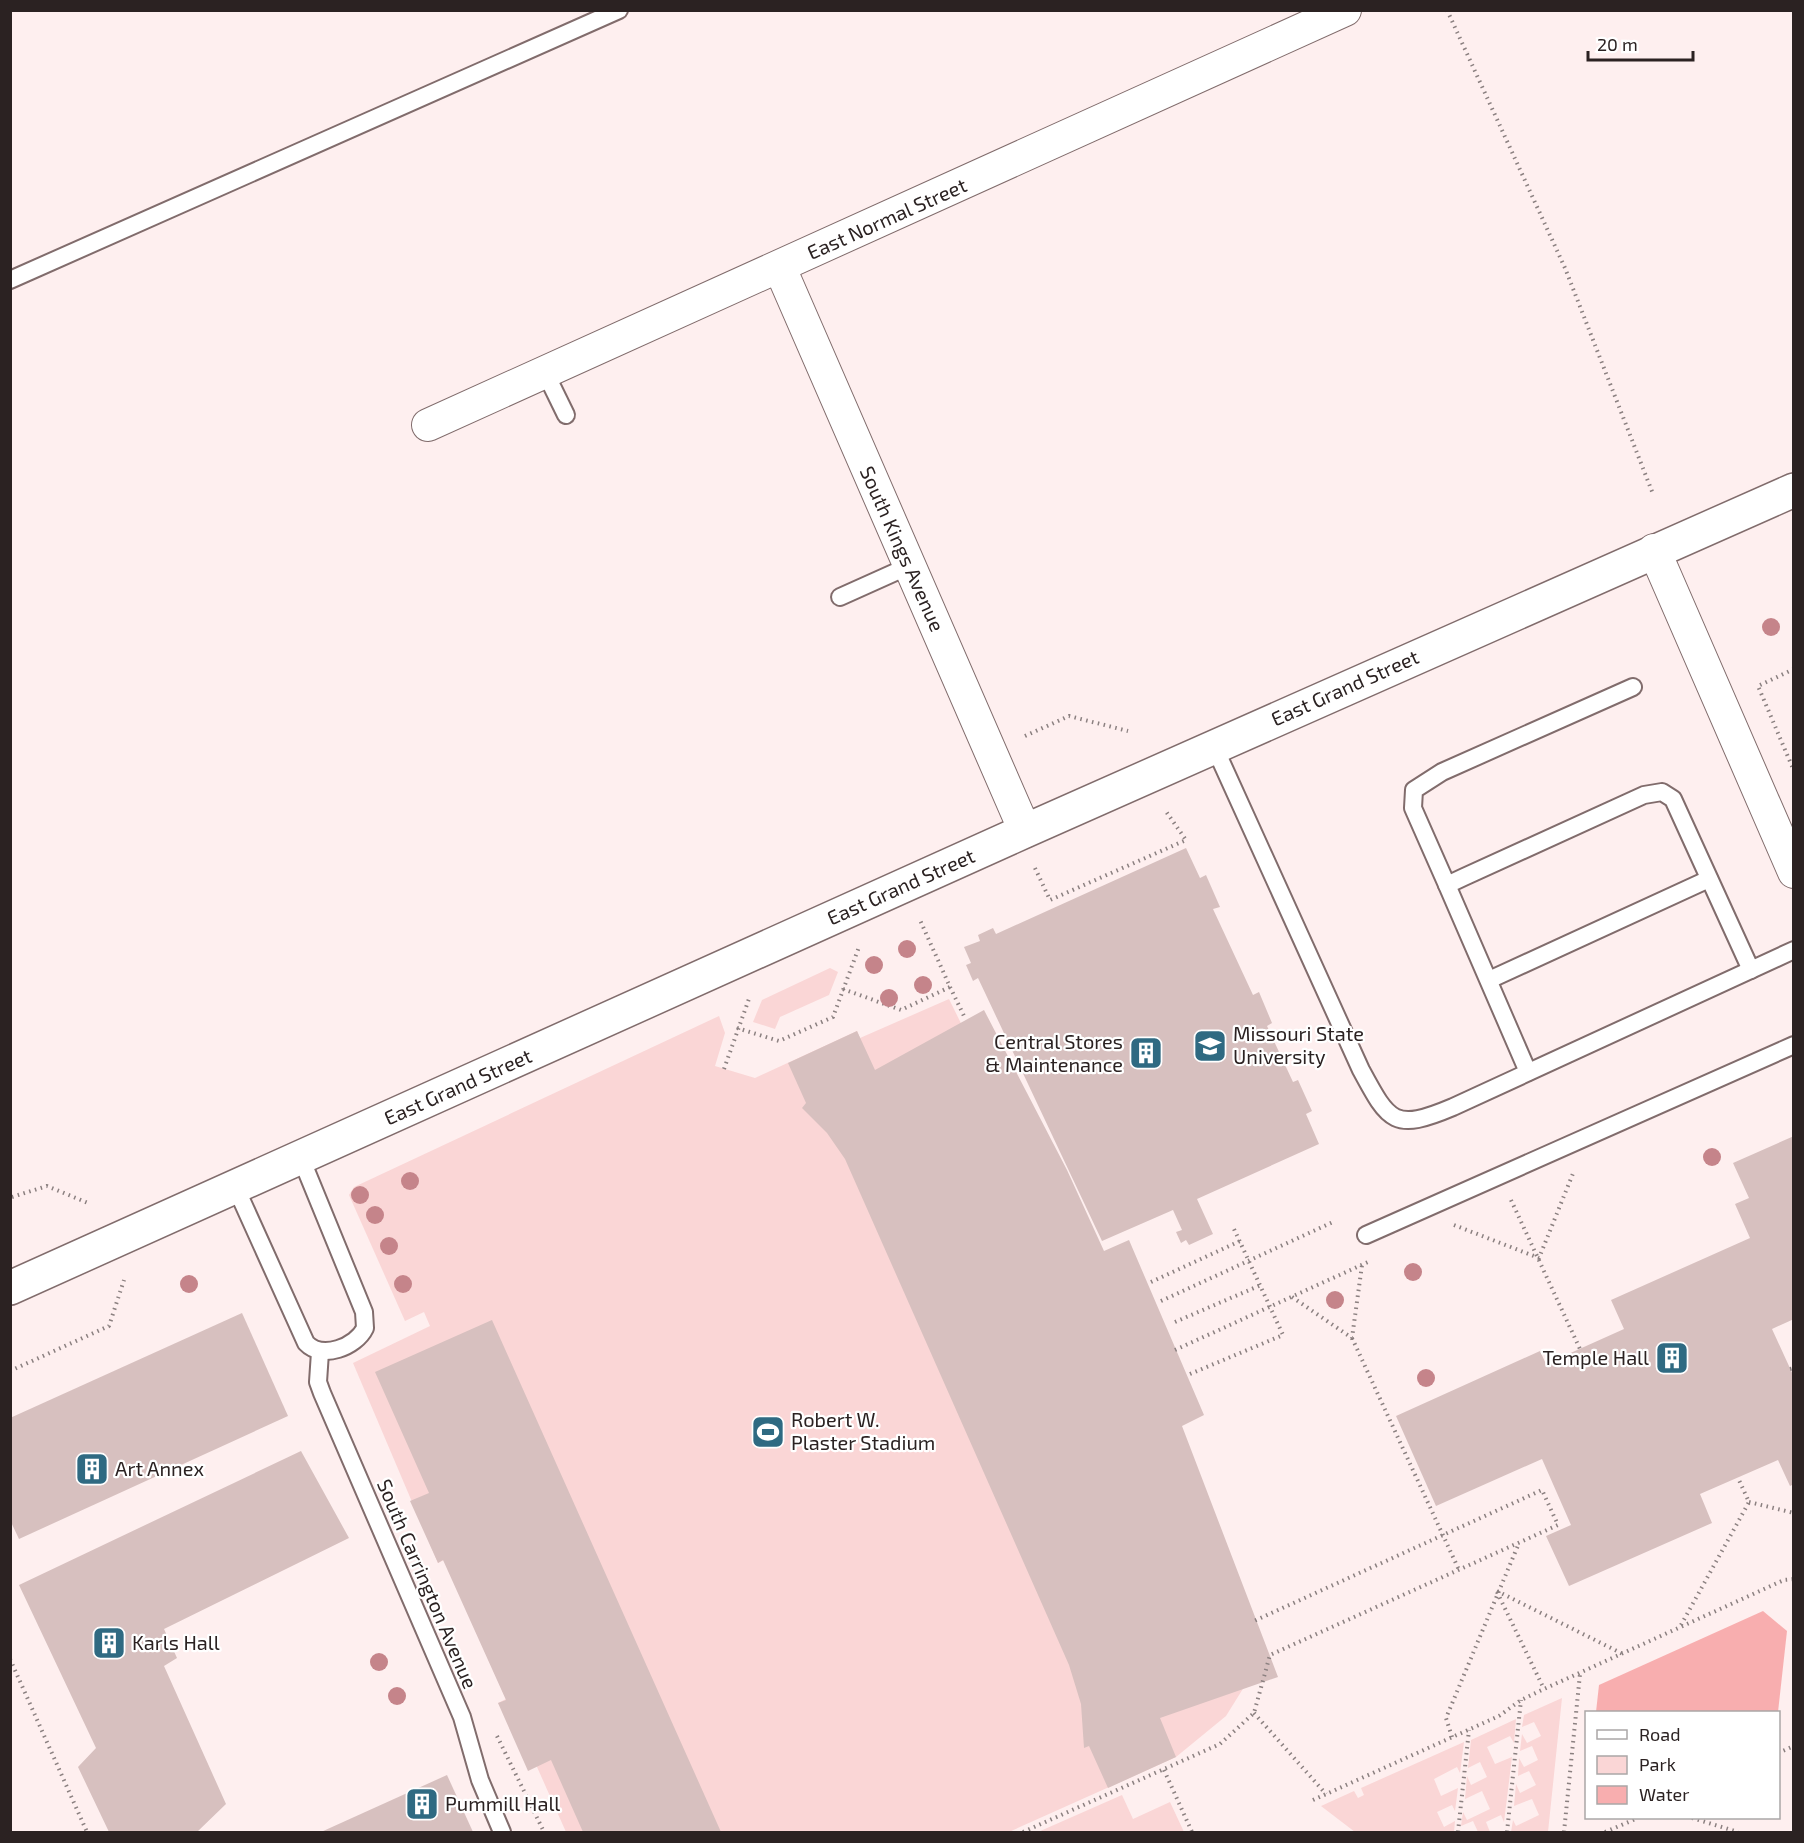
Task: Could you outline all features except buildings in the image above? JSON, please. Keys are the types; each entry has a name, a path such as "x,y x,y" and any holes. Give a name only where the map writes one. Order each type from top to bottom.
{"main road":[{"name":"East Grand Street","path":"10,1288 1214,746 1794,490"}],"street":[{"name":"East Normal Street","path":"428,425 780,268 1346,10"},
{"name":"South Kings Avenue","path":"780,268 1025,831"},
{"path":"1654,550 1794,872"}],"lane":[{"path":"10,280 619,10"},
{"path":"545,372 566,415"},
{"path":"840,597 909,566"},
{"path":"1528,1072 1413,808 1414,790 1442,772 1633,687"},
{"path":"1214,746 1361,1070 1382,1110 1402,1120 1423,1119 1794,950"},
{"path":"1447,885 1644,795 1662,792 1673,799 1750,970"},
{"path":"1489,980 1709,879"},
{"path":"1366,1235 1794,1045"},
{"path":"236,1188 306,1343 312,1350 320,1352 353,1342 362,1334 366,1320 301,1158"},
{"name":"South Carrington Avenue","path":"320,1352 318,1382 322,1393 462,1717 480,1780 502,1833"}],"path":[{"path":"1447,10 1565,268 1653,494"},
{"path":"1794,669 1758,686 1794,771"},
{"path":"1025,736 1069,716 1128,731"},
{"path":"1035,868 1050,900 1186,840 1165,810"},
{"path":"920,920 965,1018"},
{"path":"737,1028 779,1041 834,1017 859,947"},
{"path":"843,989 901,1010 950,987"},
{"path":"724,1068 750,996"},
{"path":"1539,1258 1574,1171"},
{"path":"12,1197 47,1186 88,1203"},
{"path":"1510,1199 1580,1349"},
{"path":"1161,1301 1333,1222"},
{"path":"1452,1225 1539,1258"},
{"path":"1190,1374 1283,1335 1251,1260 1234,1229"},
{"path":"1151,1282 1240,1241"},
{"path":"1352,1338 1362,1265"},
{"path":"10,1371 109,1326 124,1280"},
{"path":"1174,1322 1261,1284"},
{"path":"1292,1297 1352,1338 1459,1570"},
{"path":"1175,1350 1270,1306"},
{"path":"1738,1478 1749,1502"},
{"path":"1023,1833 1220,1744 1254,1713 1270,1655 1558,1525 1542,1491 1254,1621"},
{"path":"1749,1502 1794,1513"},
{"path":"1681,1627 1749,1502"},
{"path":"1452,1737 1446,1718 1497,1592 1520,1542"},
{"path":"1313,1800 1499,1716 1521,1700 1544,1689 1784,1580 1794,1579"},
{"path":"1497,1592 1623,1654"},
{"path":"1497,1592 1544,1689"},
{"path":"10,1659 87,1833"},
{"path":"1564,1833 1580,1673"},
{"path":"1507,1833 1521,1700"},
{"path":"1254,1713 1326,1794"},
{"path":"1458,1833 1469,1730"},
{"path":"1780,1753 1794,1746"},
{"path":"1164,1770 1192,1833"},
{"path":"1605,1833 1636,1819"},
{"path":"1695,1819 1738,1833"}],"green space":[{"path":"830,968 838,972 829,995 780,1017 775,1029 753,1022 762,1000"},
{"name":"Robert W. Plaster Stadium","path":"949,999 1046,1196 1259,1663 1226,1716 1176,1757 1009,1832 566,1832 537,1767 498,1703 506,1699 444,1560 438,1563 353,1363 430,1326 424,1312 405,1321 349,1195 354,1187 719,1016 725,1033 715,1066 755,1078 857,1031 860,1038"},
{"path":"1562,1698 1548,1832 1511,1832 1513,1820 1516,1826 1539,1815 1532,1799 1514,1806 1516,1784 1520,1793 1536,1785 1529,1771 1518,1776 1519,1758 1524,1767 1538,1760 1532,1746 1520,1751 1522,1734 1527,1743 1541,1736 1534,1722 1522,1727 1524,1715"},
{"path":"1516,1719 1514,1743 1510,1736 1487,1747 1495,1764 1512,1757 1504,1822 1501,1815 1486,1822 1490,1832 1478,1832 1473,1821 1461,1826 1463,1812 1467,1820 1490,1809 1482,1791 1465,1799 1467,1776 1471,1785 1487,1777 1480,1762 1468,1768 1471,1740"},
{"path":"1464,1742 1460,1773 1457,1767 1434,1779 1441,1796 1458,1788 1455,1811 1452,1805 1437,1812 1444,1827 1455,1821 1454,1832 1355,1832 1321,1806 1354,1791 1358,1798 1364,1795 1361,1788"},
{"path":"1122,1795 1133,1819 1170,1802 1184,1832 1038,1832"}],"water":[{"path":"1763,1611 1787,1631 1778,1711 1596,1711 1599,1685"}],"place":[{"name":"Missouri State University","path":"1210,1046"},
{"name":"Central Stores & Maintenance","path":"1146,1053"},
{"name":"Temple Hall","path":"1672,1358"},
{"name":"Robert W. Plaster Stadium","path":"768,1432"},
{"name":"Art Annex","path":"92,1469"},
{"name":"Karls Hall","path":"109,1643"},
{"name":"Pummill Hall","path":"422,1804"}]}
